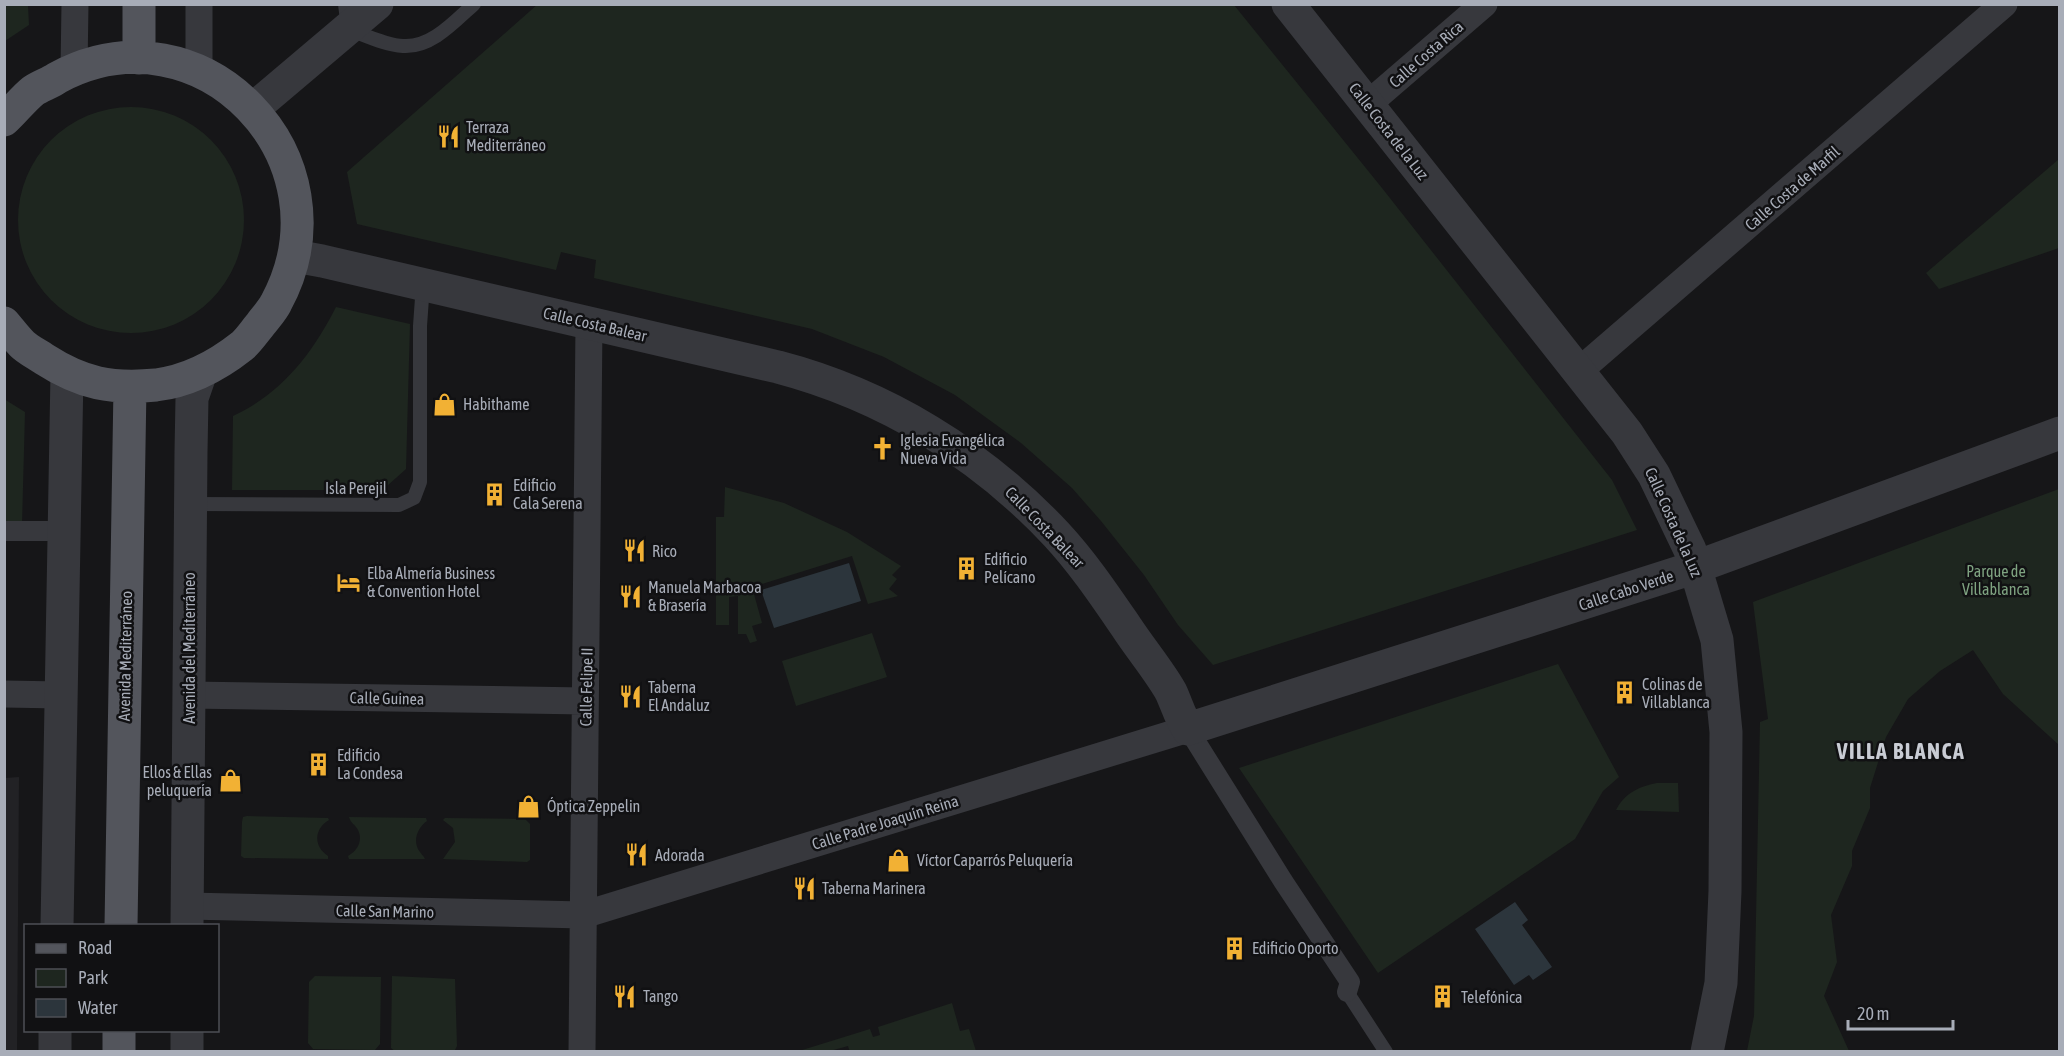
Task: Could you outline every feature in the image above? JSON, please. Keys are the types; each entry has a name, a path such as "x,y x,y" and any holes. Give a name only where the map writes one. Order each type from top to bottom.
{"main road":[{"path":"139,58 140,4"},
{"path":"4,120 33,92 74,69 106,60 139,58 170,62 199,72 219,82 253,109 268,128 285,157 295,189 298,223 295,256 276,304 244,345 201,372 166,384 130,387 98,383 67,374 23,345 4,323"},
{"name":"Avenida Mediterráneo","path":"121,924 130,387"},
{"path":"119,1032 119,1052"}],"street":[{"path":"74,69 75,4"},
{"path":"199,4 199,72"},
{"path":"253,109 347,17 377,4"},
{"name":"Calle Costa de la Luz","path":"1288,4 1627,433 1654,474 1696,567 1717,640 1726,732 1725,891 1720,983 1707,1052"},
{"name":"Calle Costa Rica","path":"1368,104 1484,4"},
{"name":"Calle Costa de Marfil","path":"1579,371 2004,4"},
{"name":"Calle Costa Balear","path":"295,256 769,364 813,377 894,411 953,446 1021,499 1057,535 1083,566 1171,693 1178,714 1283,881 1350,981 1347,992"},
{"name":"Calle Felipe II","path":"582,1052 590,323"},
{"name":"Avenida del Mediterráneo","path":"187,916 192,398 201,372"},
{"path":"57,924 67,374"},
{"name":"Calle Cabo Verde","path":"1188,729 1696,567 2060,433"},
{"path":"4,531 63,531"},
{"path":"4,694 61,695"},
{"name":"Calle Guinea","path":"189,695 585,701"},
{"name":"Calle Padre Joaquín Reina","path":"583,915 1188,729"},
{"name":"Calle San Marino","path":"187,916 583,915"},
{"path":"55,1032 55,1052"},
{"path":"187,1032 187,1052"}],"lane":[{"path":"347,17 395,44 411,45 432,39 474,4"},
{"name":"Isla Perejil","path":"190,504 399,505 414,498 420,482 420,326 423,284"},
{"name":"Calle Costa Balear","path":"1347,992 1386,1052"}],"shaded area":[{"path":"19,777 17,1051 5,1051 5,778"}],"green space":[{"path":"5,4 28,5 29,25 5,41"},
{"path":"538,4 1234,5 1382,188 1612,480 1637,530 1213,665 1178,625 1144,575 1072,488 1021,443 955,395 884,357 812,329 594,278 596,260 561,252 556,270 357,224 347,172"},
{"path":"120,107 142,107 164,111 184,120 203,132 219,148 240,187 244,220 240,253 236,263 219,292 203,308 164,329 142,333 120,333 98,329 78,320 59,308 43,292 22,253 18,231 18,209 22,187 31,167 43,148 59,132 98,111"},
{"path":"2059,159 2059,248 1939,289 1926,273"},
{"path":"336,307 410,324 406,469 387,486 370,490 232,490 233,416 251,407 281,384 317,341"},
{"path":"4,399 25,412 22,525 5,525"},
{"path":"725,487 784,503 847,532 901,566 892,575 897,579 889,589 898,596 868,604 852,556 752,587 762,623 752,626 757,641 750,643 746,634 738,634 738,596 729,597 729,625 716,625 716,517 724,517"},
{"name":"Parque de Villablanca","path":"2059,489 2059,745 2003,694 1973,650 1940,671 1908,699 1886,737 1870,788 1870,808 1852,851 1852,866 1831,915 1837,962 1824,996 1849,1051 1747,1051 1754,1016 1760,722 1768,719 1753,602"},
{"path":"872,633 887,677 796,706 782,661"},
{"path":"1558,664 1619,777 1603,791 1575,839 1378,973 1239,768"},
{"path":"1657,783 1678,783 1679,812 1616,810 1633,792"},
{"path":"243,817 328,818 329,820 320,828 317,838 328,859 244,858 241,856 242,822"},
{"path":"349,817 426,818 427,821 418,831 416,840 425,859 349,859 348,856 357,848 360,838 358,830"},
{"path":"445,818 525,819 530,824 530,860 527,862 443,859 455,842 453,828 443,820"},
{"path":"315,976 381,977 380,1044 375,1050 313,1049 308,1043 309,982"},
{"path":"392,976 455,979 457,1046 455,1050 396,1052 391,1048"},
{"path":"952,1003 960,1031 969,1029 976,1051 850,1052 848,1046 830,1051 765,1052 799,1051 870,1029 873,1037 880,1035 878,1027"}],"water":[{"path":"849,563 861,601 774,628 761,590"},
{"path":"1515,902 1528,920 1522,925 1552,967 1533,980 1529,975 1514,985 1475,929"}],"place":[{"name":"Terraza Mediterráneo","path":"448,136"},
{"name":"Habithame","path":"445,404"},
{"name":"Iglesia Evangélica Nueva Vida","path":"882,449"},
{"name":"Edificio Cala Serena","path":"495,494"},
{"name":"Rico","path":"634,551"},
{"name":"Edificio Pelícano","path":"966,568"},
{"name":"Elba Almería Business & Convention Hotel","path":"349,582"},
{"name":"Manuela Marbacoa & Brasería","path":"630,596"},
{"name":"Colinas de Villablanca","path":"1624,693"},
{"name":"Taberna El Andaluz","path":"630,696"},
{"name":"Edificio La Condesa","path":"319,764"},
{"name":"Ellos & Ellas peluquería","path":"230,781"},
{"name":"Óptica Zeppelin","path":"529,806"},
{"name":"Adorada","path":"637,855"},
{"name":"Víctor Caparrós Peluquería","path":"899,860"},
{"name":"Taberna Marinera","path":"804,888"},
{"name":"Edificio Oporto","path":"1234,948"},
{"name":"Tango","path":"625,996"},
{"name":"Telefónica","path":"1443,997"}],"district":[{"name":"VILLA BLANCA","path":"1901,751"}]}
